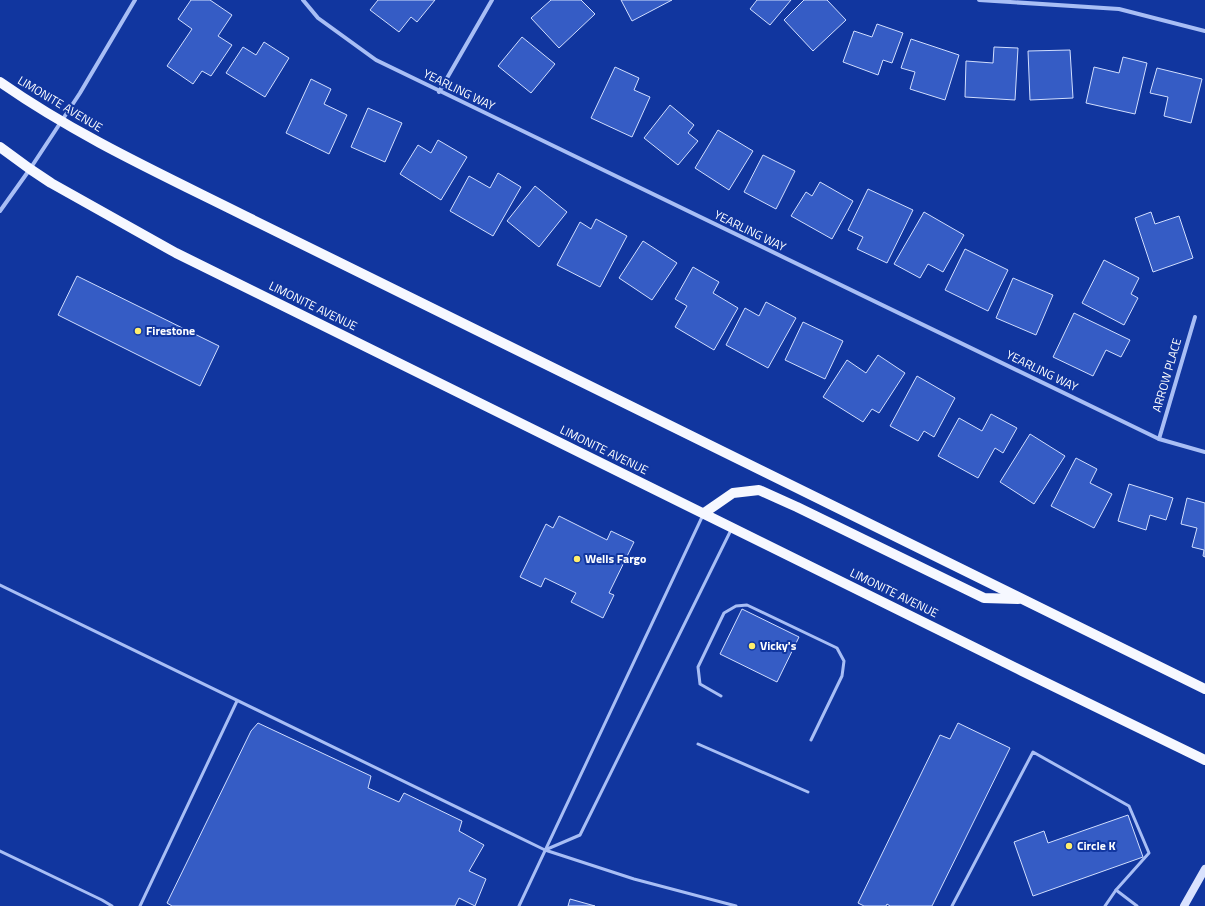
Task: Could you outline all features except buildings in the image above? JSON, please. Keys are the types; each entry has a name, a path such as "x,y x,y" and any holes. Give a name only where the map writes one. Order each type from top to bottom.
{"main road":[{"name":"LIMONITE AVENUE","path":"0,82 34,106 61,122 254,221 1205,689"},
{"name":"LIMONITE AVENUE","path":"0,147 30,169 176,253 1205,760"},
{"path":"704,513 733,494 758,490 797,507 984,598 1022,599"},
{"path":"1184,906 1205,869"}],"street":[{"path":"0,211 61,122 135,0"},
{"name":"YEARLING WAY","path":"303,0 318,18 376,60 439,92 1159,439 1205,452"},
{"path":"439,92 492,0"},
{"path":"979,0 1119,9 1205,32"},
{"name":"ARROW PLACE","path":"1159,439 1195,317"}],"lane":[{"path":"519,906 704,513"},
{"path":"545,850 580,835 733,528"},
{"path":"0,585 545,850 634,878 736,906"},
{"path":"721,696 700,684 698,667 724,613 736,606 747,605 837,648 844,661 842,676 811,740"},
{"path":"140,906 237,701"},
{"path":"698,744 808,792"},
{"path":"952,906 1033,752 1129,806 1149,853 1116,890 1105,906"},
{"path":"0,851 112,906"},
{"path":"1116,890 1137,906"}],"place":[{"name":"Firestone","path":"138,331"},
{"name":"Wells Fargo","path":"577,559"},
{"name":"Vicky's","path":"752,646"},
{"name":"Circle K","path":"1069,846"}]}
